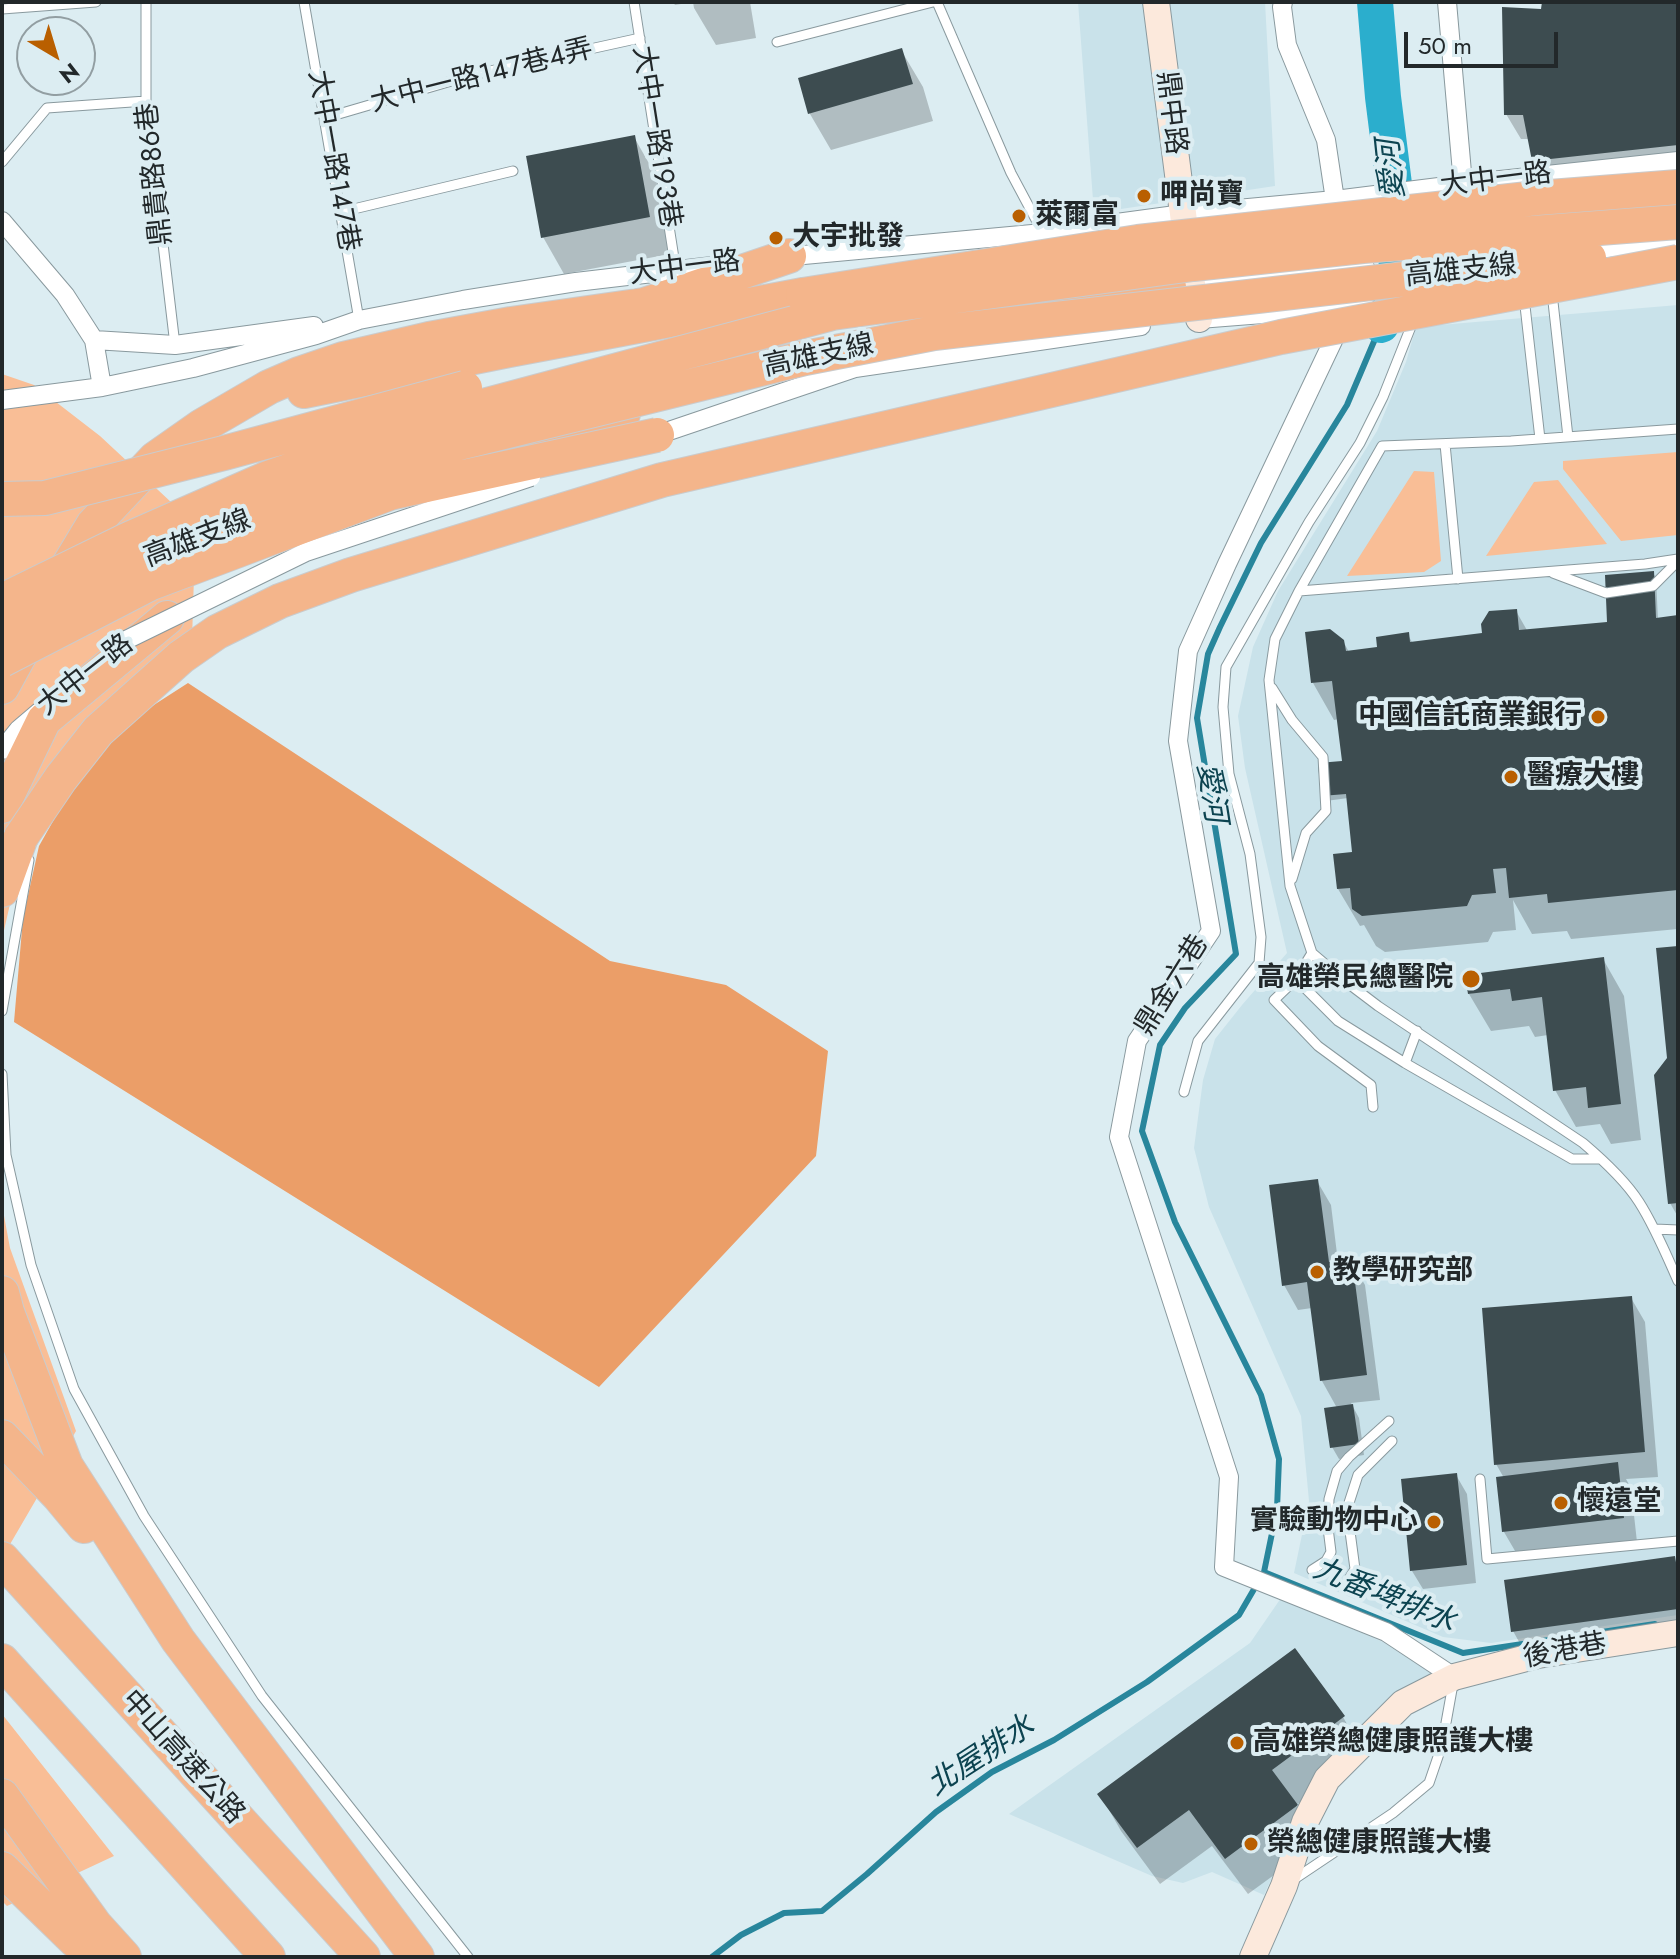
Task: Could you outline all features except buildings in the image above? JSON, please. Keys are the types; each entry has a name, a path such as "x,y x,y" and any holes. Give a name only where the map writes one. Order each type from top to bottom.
{"highway":[{"path":"202,426 286,395 803,295 1138,242 1537,198 1678,189"},
{"path":"1371,256 1442,223 1678,199"},
{"name":"高雄支線","path":"2,601 129,539 268,478 450,415 832,313 1193,264 1371,256 1678,221"},
{"name":"高雄支線","path":"2,634 142,560 459,443 805,358 950,331 1678,248"},
{"path":"2,687 93,525 155,459 202,426 269,387 343,359 429,339 644,305 789,256"},
{"path":"2,890 61,778 98,731 181,657 217,632 280,601 351,575 693,472 1281,337 1678,262"},
{"path":"2,806 44,720 180,607 318,539 809,341 976,310 1180,285"},
{"path":"2,499 45,498 730,317 832,313"},
{"path":"2,660 151,583 390,493 657,435"},
{"path":"2,1293 66,1466 178,1640"},
{"path":"2,1437 59,1496 178,1640 417,1957"},
{"name":"中山高速公路","path":"2,1559 363,1957"},
{"path":"2,1661 268,1957"},
{"path":"2,1796 88,1941"},
{"path":"2,1869 88,1941 124,1957"}],"street":[{"name":"鼎中路","path":"1156,2 1183,214 1180,285 1199,319"},
{"path":"1283,2 1287,45 1326,140 1335,200"},
{"path":"1447,2 1463,184"},
{"name":"大中一路","path":"3,400 102,387 193,368 316,335 359,320 576,282 789,256 1043,233 1183,214 1678,161"},
{"name":"大中一路","path":"1617,168 1678,189"},
{"path":"2,221 65,295 94,340 102,387"},
{"path":"1523,294 1529,271 1544,254 1607,235 1678,221"},
{"path":"1180,285 1371,256 1413,262 1678,241"},
{"name":"大中一路","path":"2,750 19,729 122,642 306,552 855,368 1199,319 1523,294 1678,278"},
{"name":"鼎金六巷","path":"1347,308 1188,651 1178,741 1211,931 1137,1041 1119,1137 1229,1477 1224,1567 1386,1632 1454,1677"},
{"path":"94,340 175,345 359,320"},
{"name":"後港巷","path":"1253,1957 1284,1886 1305,1822 1327,1779 1403,1703 1454,1677 1538,1655 1678,1633"}],"lane":[{"path":"2,9 96,2"},
{"name":"鼎貴路86巷","path":"146,2 146,101 175,345"},
{"name":"大中一路147巷","path":"304,2 359,320"},
{"name":"大中一路193巷","path":"634,2 676,272"},
{"path":"777,42 935,2 1011,173 1043,233"},
{"name":"大中一路147巷4弄","path":"325,118 472,75 640,38"},
{"path":"2,162 47,108 146,101"},
{"path":"341,212 513,171"},
{"path":"1552,291 1568,437"},
{"path":"1523,294 1540,439"},
{"path":"1184,1092 1198,1041 1259,963 1261,937 1250,854 1229,774 1223,707 1226,667 1309,522 1360,443 1383,397 1420,301"},
{"path":"1283,323 1347,308"},
{"path":"1024,408 1185,349 1213,342"},
{"path":"1678,429 1382,446 1275,639 1269,684 1290,886 1312,953 1345,981 1583,1143 1601,1159 1637,1199 1655,1229 1678,1281"},
{"path":"1445,444 1458,579"},
{"path":"2,1011 30,841 102,722 187,648 320,592 668,486 808,457"},
{"path":"1299,591 1678,560"},
{"path":"1549,571 1606,593 1653,586 1678,560"},
{"path":"1269,684 1292,720 1323,757 1326,811 1306,833 1290,886"},
{"path":"1312,953 1296,979 1274,1000 1318,1046 1371,1085 1373,1107"},
{"path":"1296,979 1338,1021 1405,1063 1572,1159 1601,1159"},
{"path":"1405,1063 1417,1031"},
{"path":"2,1074 6,1155 28,1251 74,1389 144,1516 262,1696 468,1957"},
{"path":"1655,1229 1678,1230"},
{"path":"1312,1570 1326,1561 1331,1552 1329,1499 1337,1471 1389,1421"},
{"path":"1345,1586 1355,1569 1347,1509 1358,1475 1392,1441"},
{"path":"1480,1479 1487,1559 1678,1541"},
{"path":"1284,1886 1393,1813 1429,1783 1442,1745 1454,1677"}],"shaded area":[{"path":"1078,2 1265,2 1275,186 1094,213"},
{"name":"高雄榮民總醫院","path":"1678,305 1678,1615 1491,1643 1443,1637 1294,1573 1309,1501 1301,1416 1209,1207 1194,1148 1203,1080 1215,1039 1287,953 1245,768 1238,716 1253,647 1278,591 1377,431 1406,362 1416,327"},
{"path":"2,374 34,385 100,436 172,503 194,576 192,640 30,817 2,939"},
{"path":"1678,452 1678,535 1621,541 1563,469 1563,461"},
{"path":"1414,471 1434,472 1441,561 1424,572 1347,576"},
{"path":"1558,480 1607,544 1486,556 1534,482"},
{"path":"188,683 610,961 726,985 828,1051 816,1156 599,1387 14,1022 23,918 39,846 74,784 118,728"},
{"path":"2,1205 10,1248 76,1431 2,1558"},
{"path":"1281,1598 1383,1642 1432,1674 1379,1707 1322,1769 1264,1895 1212,1872 1183,1883 1152,1876 1009,1814 1250,1643"},
{"path":"2,1714 114,1856 7,1906 2,1901"}],"waterway":[{"name":"愛河","path":"1375,2 1399,224 1396,275 1381,325"},
{"name":"愛河","path":"712,1957 741,1935 784,1913 822,1911 936,1812 992,1772 1054,1740 1147,1682 1239,1615 1264,1572 1277,1509 1279,1459 1261,1395 1175,1222 1142,1131 1160,1045 1185,1008 1236,954 1197,718 1208,654 1261,543 1347,405 1378,332"},
{"name":"九番埤排水","path":"1264,1572 1463,1653 1655,1624"}],"place":[{"name":"呷尚寶","path":"1144,196"},
{"name":"萊爾富","path":"1019,216"},
{"name":"大宇批發","path":"776,238"},
{"name":"中國信託商業銀行","path":"1598,717"},
{"name":"醫療大樓","path":"1511,777"},
{"name":"高雄榮民總醫院","path":"1471,979"},
{"name":"教學研究部","path":"1317,1272"},
{"name":"懷遠堂","path":"1561,1503"},
{"name":"實驗動物中心","path":"1434,1522"},
{"name":"高雄榮總健康照護大樓","path":"1237,1743"},
{"name":"榮總健康照護大樓","path":"1251,1844"}],"water label":[{"name":"北屋排水","path":"982,1757"}]}
